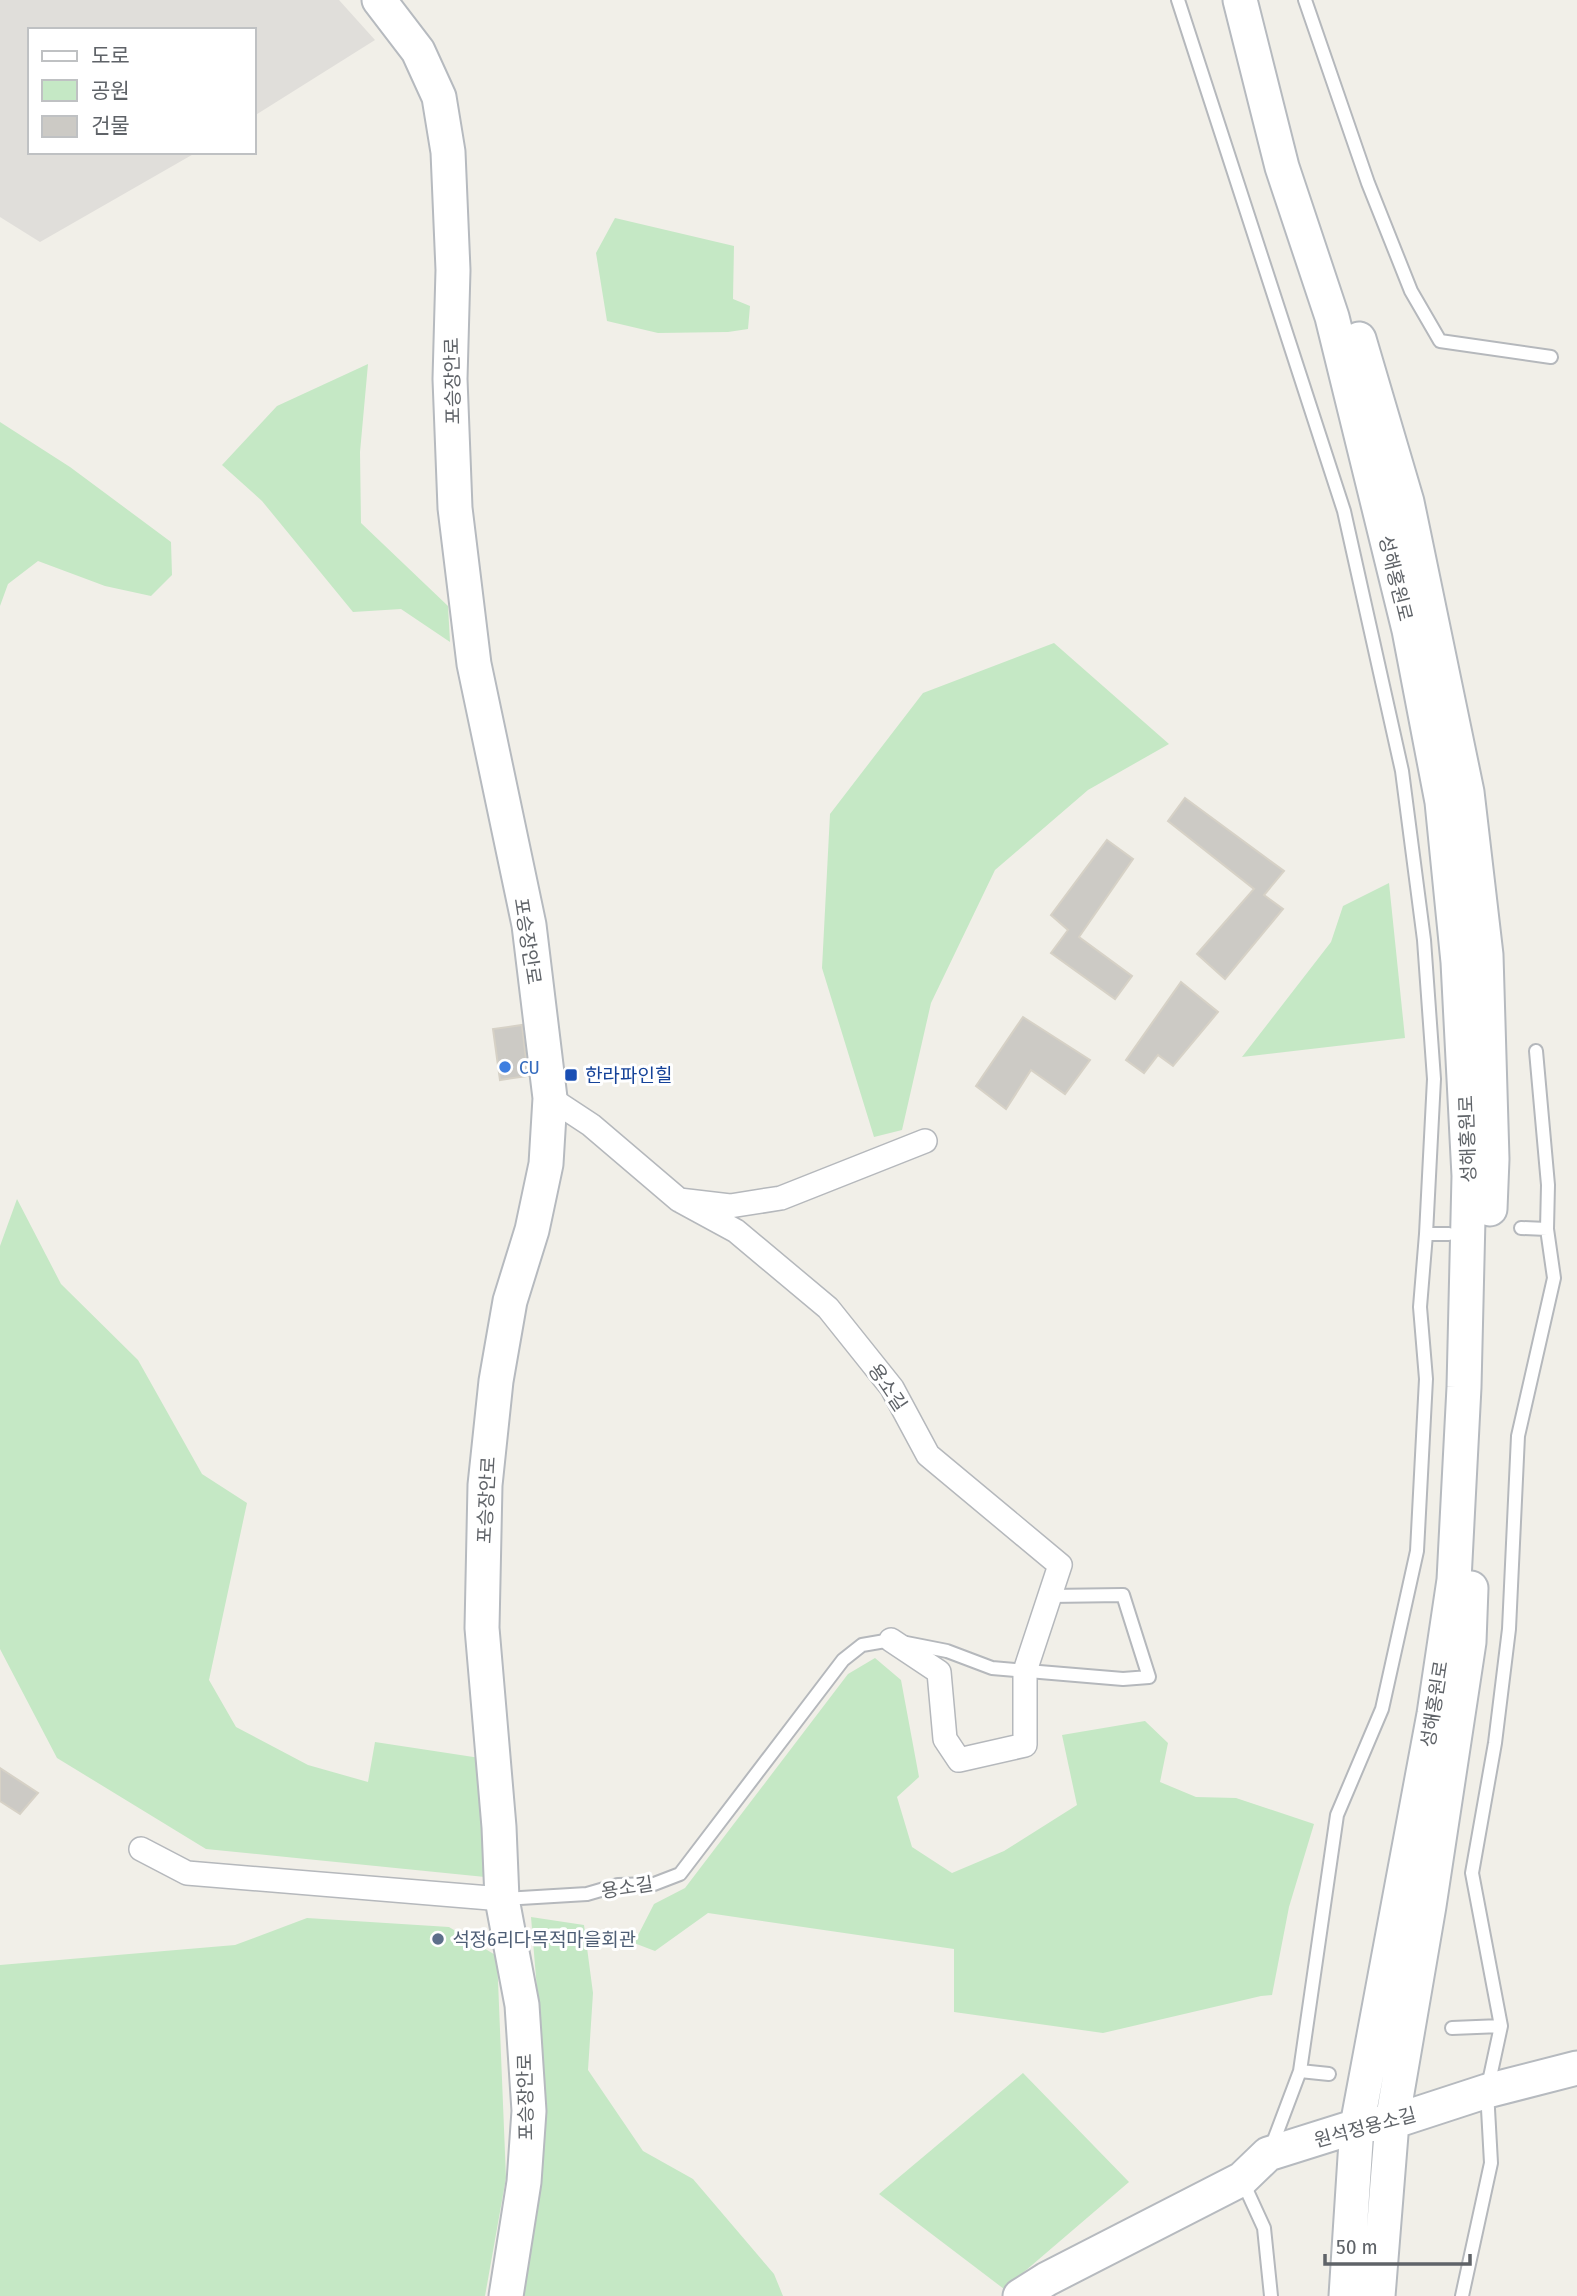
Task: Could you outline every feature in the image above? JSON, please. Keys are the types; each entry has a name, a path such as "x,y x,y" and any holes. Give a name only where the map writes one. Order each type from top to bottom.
{"main road":[{"name":"포승장안로","path":"379,0 418,51 439,97 448,152 453,270 450,379 457,521 474,664 529,925 550,1098 546,1164 532,1230 510,1301 496,1381 485,1485 482,1628 499,1827 502,1899 522,2005 529,2111 524,2182 506,2296"},
{"name":"성해홍원로","path":"1240,0 1282,167 1332,317 1409,630 1441,802 1458,962 1469,1176 1464,1387 1454,1580 1434,1714 1357,2126 1346,2296"},
{"name":"성해홍원로","path":"1263,0 1292,123 1408,502 1467,792 1486,955 1492,1159 1469,1642 1429,1906 1392,2122 1378,2296"},
{"name":"원석정용소길","path":"1020,2296 1047,2279 1242,2179 1268,2154 1357,2126 1392,2122 1487,2091 1577,2068"}],"street":[{"name":"용소길","path":"550,1098 591,1125 679,1200 736,1231 828,1308 892,1388 928,1455 1060,1565 1025,1671 1025,1745 959,1760 945,1738 939,1672 891,1640"},
{"path":"679,1200 730,1206 781,1198 925,1141"},
{"path":"141,1849 187,1873 502,1899"}],"lane":[{"path":"1178,0 1344,511 1402,771 1424,940 1434,1079 1420,1307 1426,1379 1417,1551 1382,1709 1337,1815 1300,2071 1268,2154"},
{"path":"1305,0 1368,183 1411,291 1440,341 1550,357"},
{"path":"1462,2296 1491,2163 1487,2091 1500,2026 1472,1873 1495,1743 1509,1629 1518,1436 1554,1279 1547,1229 1548,1185 1536,1051"},
{"path":"1521,1228 1547,1229"},
{"path":"1426,1234 1449,1234"},
{"name":"용소길","path":"502,1899 587,1894 618,1885 654,1884 680,1874 843,1660 862,1645 891,1640 947,1651 992,1668 1123,1679 1149,1677 1124,1595 1050,1596"},
{"path":"1452,2028 1500,2026"},
{"path":"1300,2071 1329,2074"},
{"path":"1242,2179 1264,2228 1271,2296"}],"shaded area":[{"path":"0,0 339,0 375,40 256,115 256,28 28,28 28,154 194,154 40,242 0,217"}],"green space":[{"path":"615,218 734,246 733,299 750,306 748,329 728,332 658,333 607,321 596,253"},
{"path":"368,364 360,452 361,523 448,606 450,642 401,609 353,612 262,501 222,465 277,406"},
{"path":"0,422 70,467 171,542 172,575 151,596 105,586 38,561 8,584 0,606"},
{"path":"1054,643 1169,744 1088,790 995,870 931,1003 902,1130 874,1137 822,968 830,814 923,693"},
{"path":"1389,883 1405,1038 1242,1057 1331,942 1343,906"},
{"path":"17,1199 61,1284 138,1360 202,1474 247,1503 209,1680 236,1727 308,1765 368,1782 375,1742 480,1758 485,1877 206,1849 57,1758 0,1649 0,1246"},
{"path":"875,1658 901,1680 919,1777 897,1797 912,1847 952,1873 1004,1851 1077,1805 1062,1735 1145,1721 1168,1743 1160,1782 1196,1797 1236,1798 1314,1824 1289,1907 1272,1995 1103,2033 954,2012 954,1949 708,1913 655,1951 634,1943 654,1904 685,1888 848,1674"},
{"path":"531,1917 584,1925 593,1993 588,2070 643,2151 693,2179 774,2274 783,2296 523,2296 546,2098"},
{"path":"307,1918 449,1927 497,1956 506,2178 485,2296 0,2296 0,1965 235,1945"},
{"path":"1023,2073 1129,2182 1004,2289 879,2194"}],"building":[{"path":"1185,798 1284,871 1264,895 1283,909 1225,979 1197,954 1254,889 1168,821"},
{"path":"1107,840 1133,859 1079,937 1132,976 1115,999 1051,953 1068,930 1051,915"},
{"path":"1181,982 1218,1012 1173,1066 1158,1055 1144,1073 1126,1060"},
{"path":"1023,1017 1090,1060 1065,1094 1031,1070 1006,1109 976,1086"},
{"path":"522,1025 528,1076 500,1080 493,1029"},
{"path":"0,1768 38,1793 20,1814 0,1801"}],"place":[{"name":"CU","path":"505,1067"},
{"name":"한라파인힐","path":"571,1075"},
{"name":"석정6리다목적마을회관","path":"438,1939"}]}
